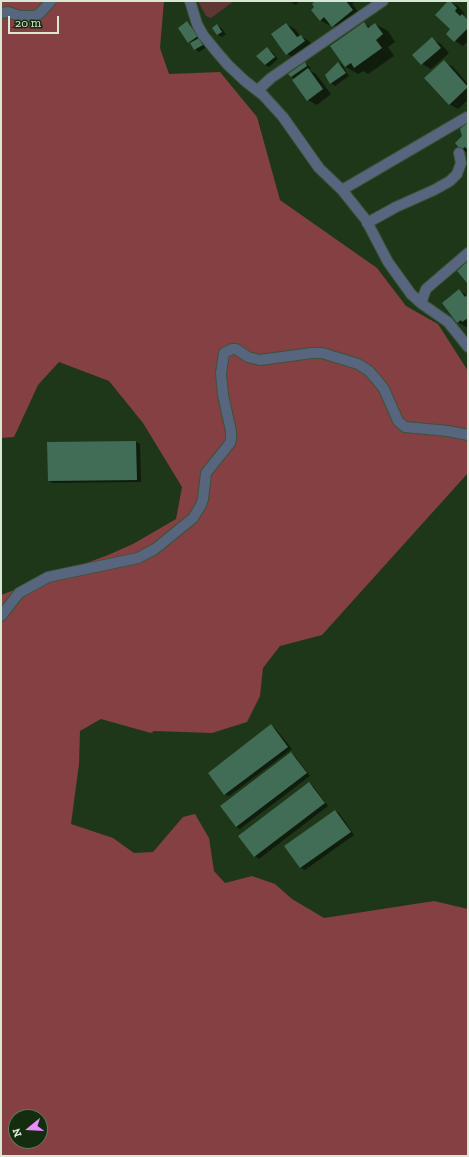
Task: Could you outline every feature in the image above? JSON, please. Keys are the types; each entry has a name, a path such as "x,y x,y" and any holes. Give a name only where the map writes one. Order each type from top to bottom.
{"street":[{"path":"1,12 8,12 20,16 36,16 51,1"},
{"path":"190,1 197,24 203,35 228,65 244,81 258,90 283,117 319,168 342,190 368,223 392,269 411,294 448,322 468,347"},
{"path":"258,90 271,78 371,4 383,1"},
{"path":"342,190 467,117"},
{"path":"368,223 396,207 450,181 457,174 461,163 459,153"},
{"path":"421,303 426,289 468,253"},
{"path":"1,616 19,594 42,580 48,577 138,558 155,549 193,518 204,499 206,473 210,466 230,443 231,439 231,431 223,395 221,373 224,353 232,349 236,349 248,357 260,360 322,353 358,364 369,371 384,389 398,421 405,427 448,431 468,435"}],"shaded area":[{"path":"1,1 164,1 160,48 169,74 220,72 257,117 280,200 377,268 406,306 438,324 468,371 468,473 322,635 280,646 263,668 260,696 247,722 212,733 154,731 151,733 101,719 80,731 79,764 71,824 113,838 134,853 153,852 183,817 195,814 209,838 214,871 225,883 252,876 275,884 292,899 324,918 434,901 468,909 468,1156 1,1156 1,595 108,555 133,544 176,519 182,487 143,423 109,381 59,362 38,385 14,437 1,438"},
{"path":"198,1 234,1 211,18 206,16"}],"building":[{"path":"315,1 346,1 353,10 332,27 324,17 320,21 311,10 314,7 312,4"},
{"path":"448,1 450,1 457,8 455,11 460,16 462,14 468,20 468,28 454,42 446,34 450,29 435,15"},
{"path":"187,21 198,36 188,43 178,28"},
{"path":"364,22 368,28 375,23 383,34 376,40 382,48 354,68 351,63 345,67 330,46"},
{"path":"286,23 297,37 301,35 305,41 286,55 271,34"},
{"path":"217,24 222,32 217,35 212,28"},
{"path":"432,37 441,48 421,65 412,55"},
{"path":"199,38 203,45 194,50 190,43"},
{"path":"267,47 275,57 265,65 256,56"},
{"path":"444,60 468,87 449,105 424,78"},
{"path":"305,62 307,66 291,77 288,74"},
{"path":"338,62 346,73 330,84 325,75"},
{"path":"308,68 323,89 307,101 292,80"},
{"path":"468,122 468,150 465,147 461,150 455,143 462,136 460,129"},
{"path":"468,261 468,284 457,271"},
{"path":"459,289 465,297 468,294 468,318 457,323 442,303"},
{"path":"136,441 137,480 48,481 47,442"},
{"path":"271,724 288,747 224,795 208,773"},
{"path":"291,752 307,773 236,827 220,806"},
{"path":"309,782 325,803 254,857 238,836"},
{"path":"335,810 351,832 300,868 284,846"}]}
